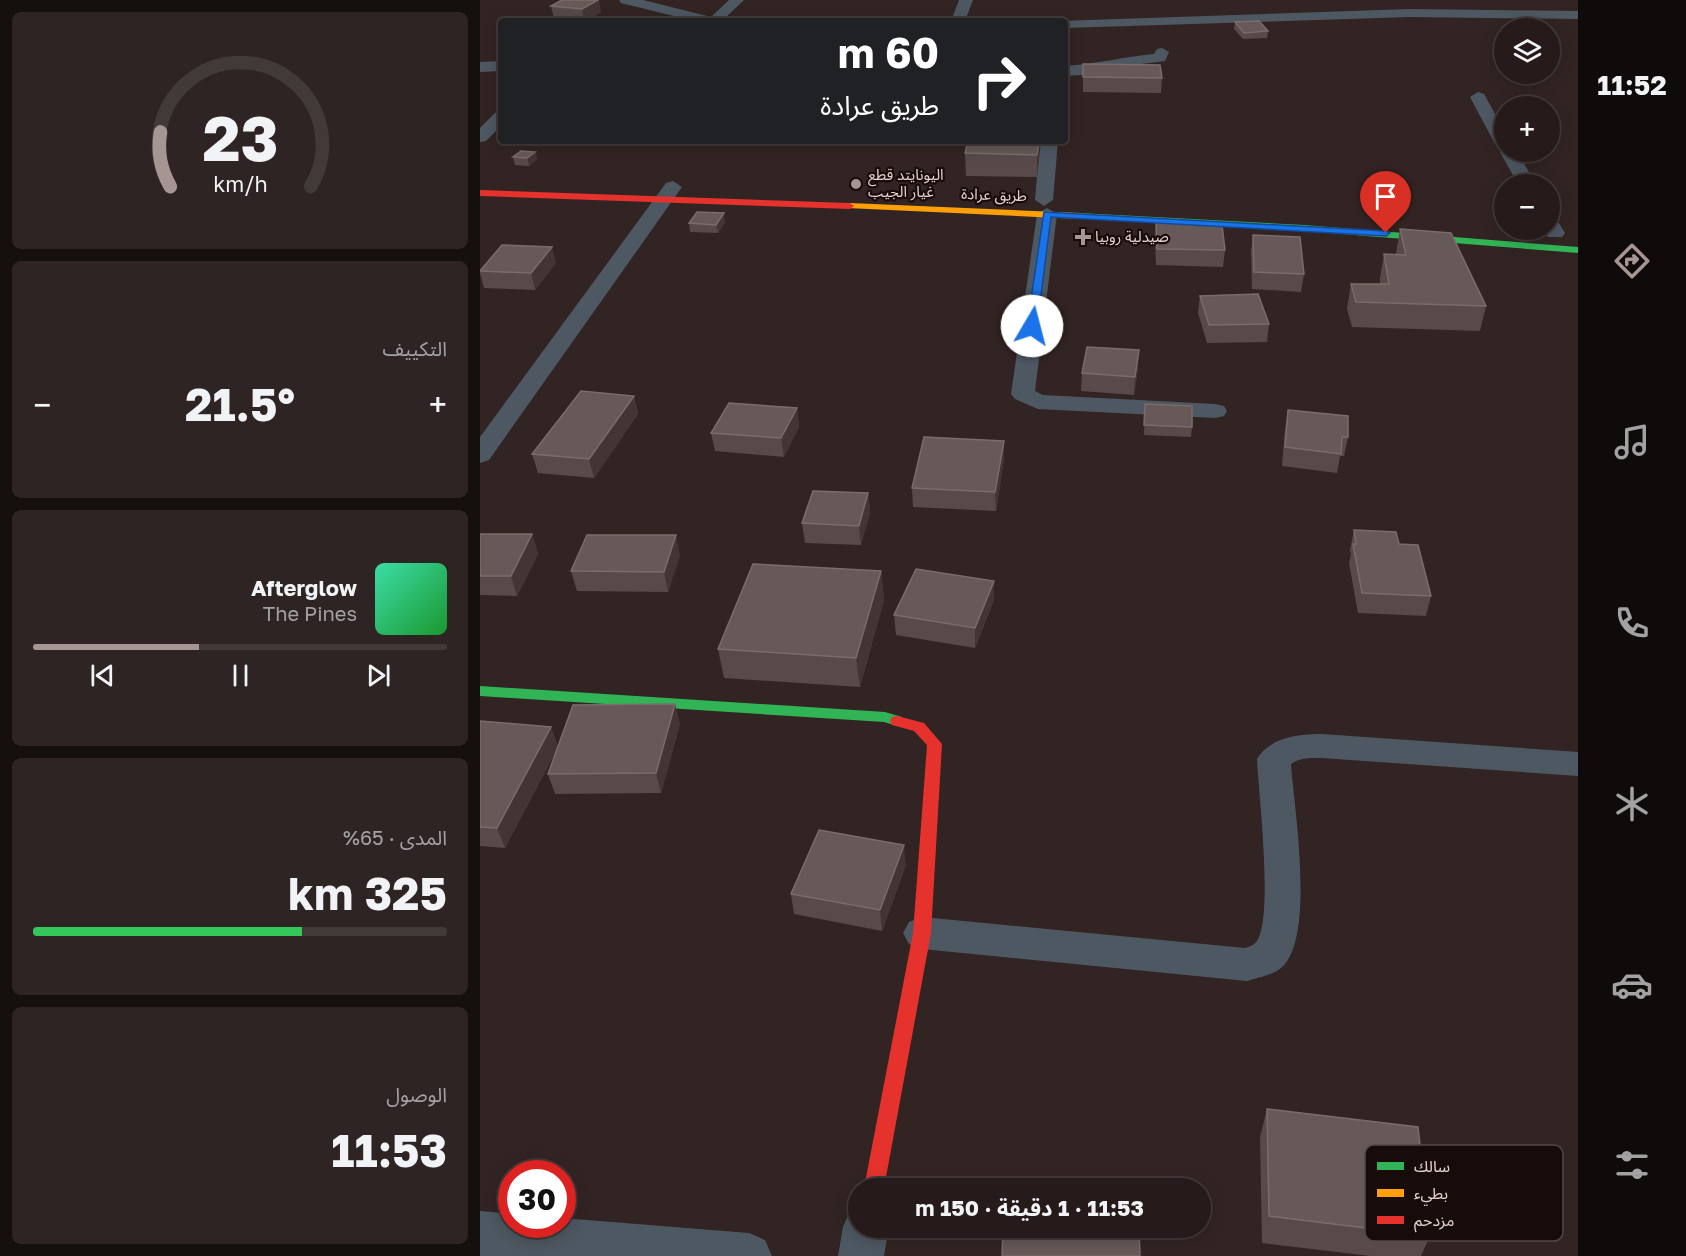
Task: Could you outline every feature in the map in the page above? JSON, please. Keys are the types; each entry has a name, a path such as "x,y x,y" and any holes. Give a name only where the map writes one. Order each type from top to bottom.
{"main road":[{"name":"طريق عرادة","path":"480,182 669,194 1425,223"},
{"name":"طريق عرادة","path":"480,193 669,194"},
{"name":"طريق عرادة","path":"1045,207 1578,250"},
{"path":"480,691 885,717 919,727 935,744 922,933 876,1178"}],"street":[{"path":"626,0 644,2 701,18"},
{"path":"716,18 737,0"},
{"path":"959,18 966,0"},
{"path":"1402,0 1410,13"},
{"path":"1068,24 1410,13 1578,15"},
{"path":"1068,71 1152,60 1160,58 1162,52"},
{"path":"480,67 498,66"},
{"path":"1479,97 1494,125"},
{"path":"480,137 498,120"},
{"path":"1049,144 1045,207 1023,394 1038,402 1215,411"},
{"path":"480,455 669,194"},
{"path":"922,933 1247,965 1268,956 1278,940 1282,903 1274,759 1283,751 1303,746 1340,747 1578,764"},
{"path":"480,1234 677,1253 749,1256"},
{"path":"861,1256 864,1238"}],"building":[{"path":"562,0 598,0 582,9 551,6"},
{"path":"1259,21 1268,31 1244,33 1235,22"},
{"path":"1083,64 1160,65 1162,78 1083,77"},
{"path":"967,144 1039,144 1037,155 965,153"},
{"path":"521,151 535,152 527,158 513,157"},
{"path":"697,212 724,213 716,225 689,223"},
{"path":"1156,223 1222,225 1225,250 1157,249"},
{"path":"1400,229 1451,233 1486,306 1356,302 1351,284 1389,284 1384,254 1406,255"},
{"path":"1253,235 1300,237 1304,274 1254,272"},
{"path":"502,245 552,247 531,273 480,271"},
{"path":"1258,294 1269,324 1209,325 1200,296"},
{"path":"1087,347 1139,350 1135,377 1082,373"},
{"path":"581,391 634,396 589,459 532,454"},
{"path":"729,403 797,408 781,438 711,433"},
{"path":"1145,404 1192,406 1192,427 1144,425"},
{"path":"1288,410 1348,416 1348,437 1342,437 1341,454 1285,447"},
{"path":"924,437 1004,441 995,492 912,488"},
{"path":"813,491 868,493 859,526 802,523"},
{"path":"1354,530 1396,532 1399,544 1418,545 1431,596 1362,593 1353,544 1356,544"},
{"path":"480,534 532,534 511,576 480,576"},
{"path":"587,535 676,535 664,572 571,571"},
{"path":"753,564 881,571 856,658 718,649"},
{"path":"916,569 994,581 975,628 894,615"},
{"path":"675,704 656,773 548,774 573,705"},
{"path":"480,721 551,727 497,828 480,827"},
{"path":"819,830 904,845 880,910 791,894"},
{"path":"1267,1109 1418,1127 1420,1145 1365,1145 1365,1228 1269,1216"},
{"path":"1003,1238 1139,1238 1140,1256 1002,1256"}],"traffic: fast":[{"path":"1080,216 1304,228 1578,250"},
{"path":"480,691 885,717 897,721"}],"traffic: slow":[{"path":"850,206 1080,216"}],"traffic: jam":[{"path":"480,193 850,206"},
{"path":"876,1178 922,933 935,744 919,727 897,721"}],"place":[{"name":"اليونايتد قطع غيار الجيب","path":"856,184"},
{"name":"صيدلية روبيا","path":"1083,237"}],"route":[{"path":"1032,326 1047,214 1386,233"}]}
